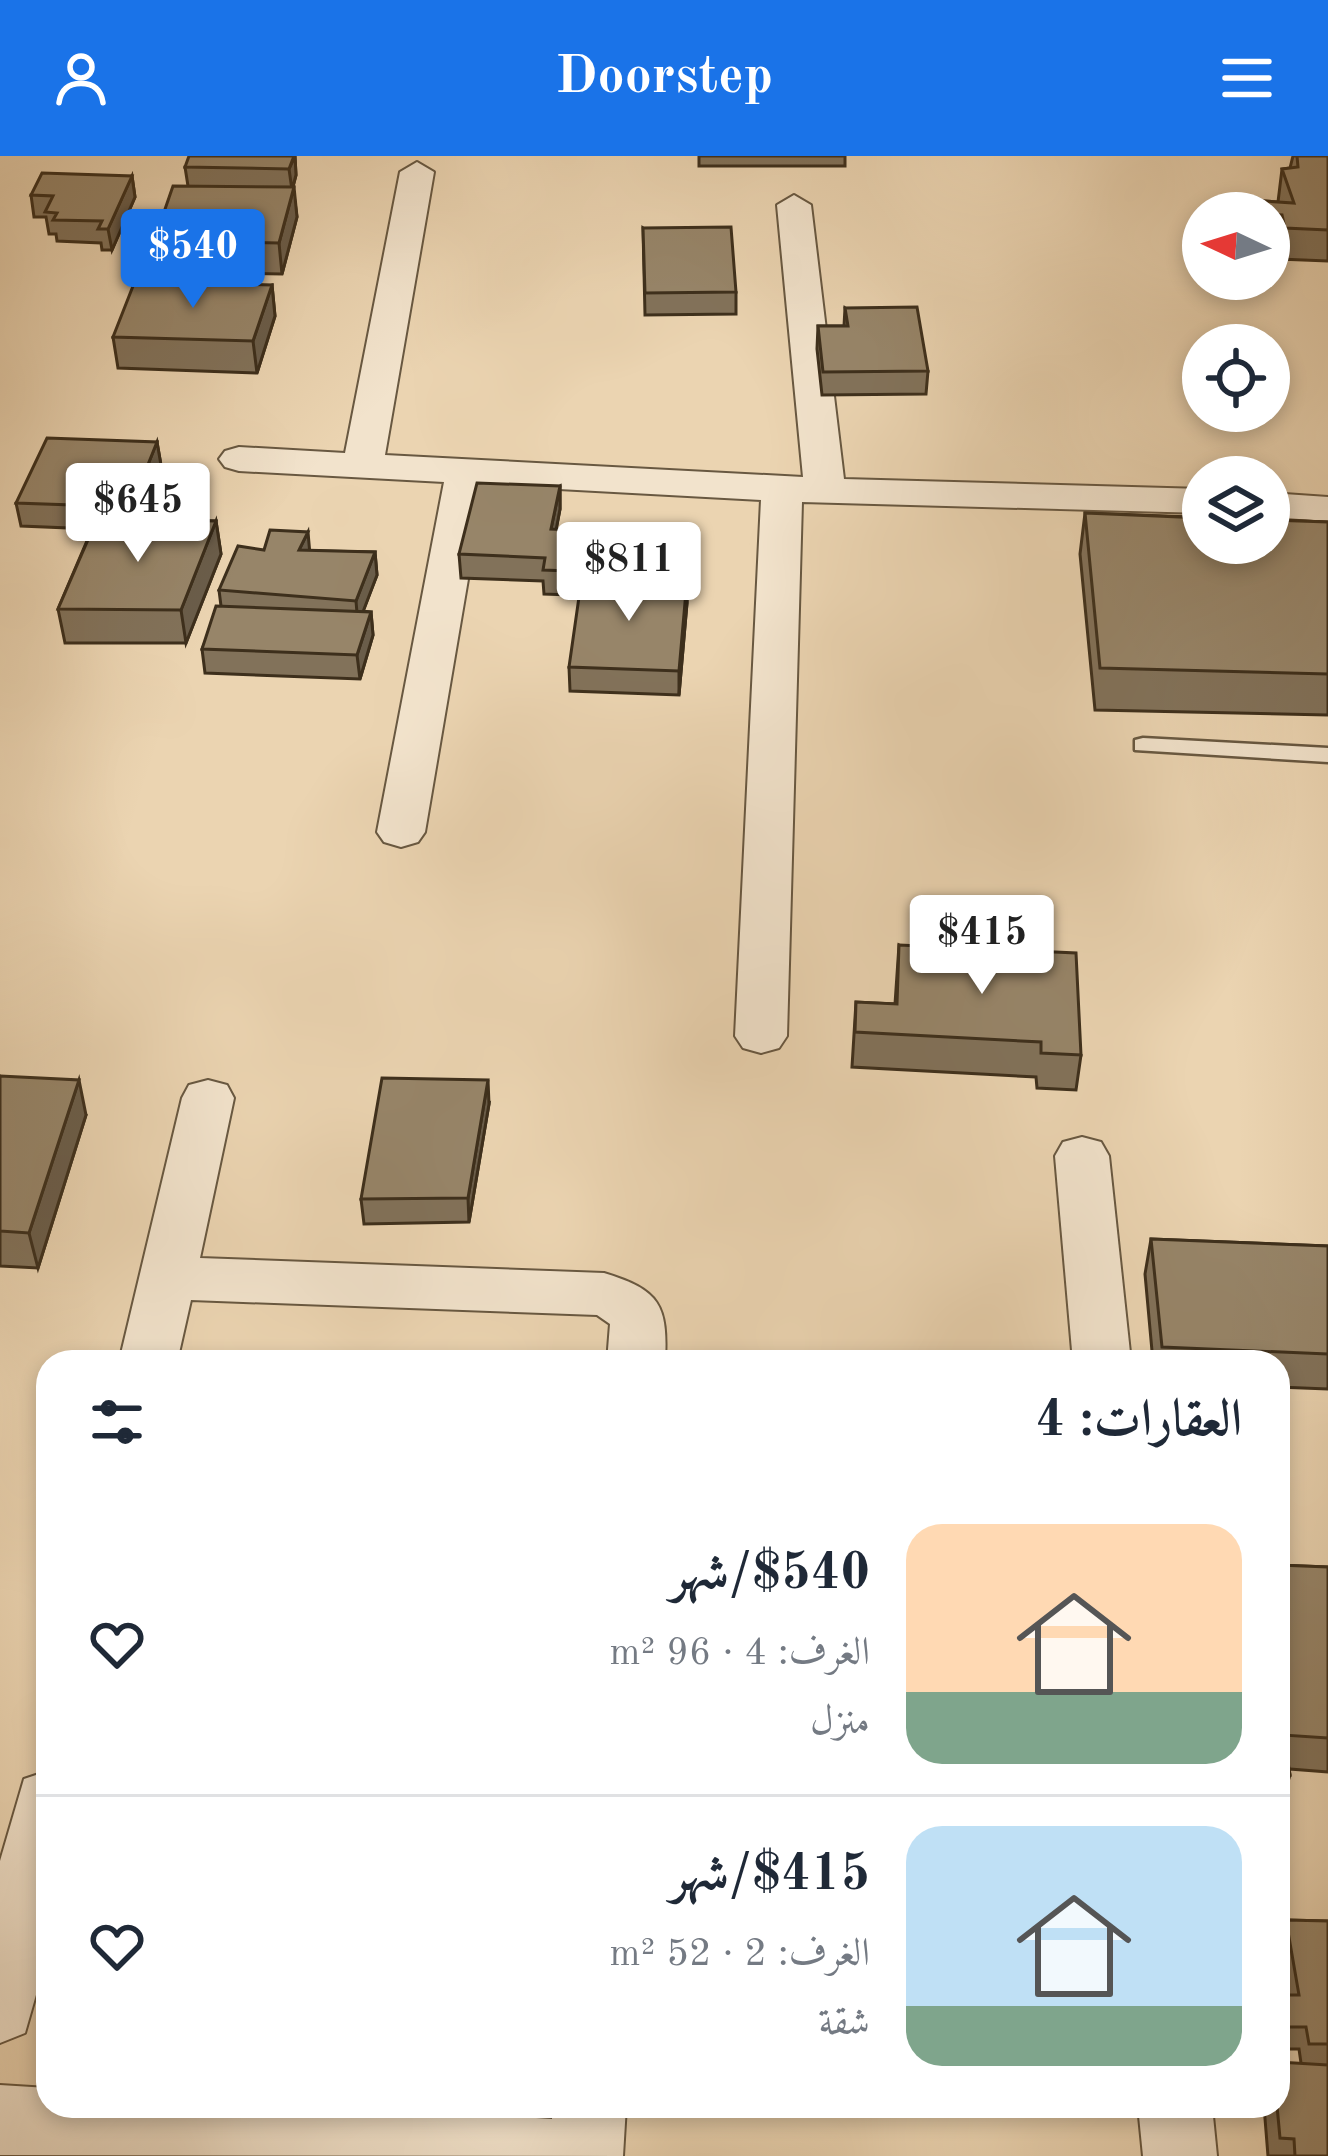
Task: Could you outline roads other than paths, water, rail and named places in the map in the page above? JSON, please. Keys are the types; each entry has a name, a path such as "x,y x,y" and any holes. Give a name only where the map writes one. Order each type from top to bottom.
{"street":[{"path":"363,466 417,172"},
{"path":"761,1036 803,489 794,205"},
{"path":"238,459 803,489 1182,500"},
{"path":"401,832 466,470"},
{"path":"1290,506 1328,508"},
{"path":"151,1350 208,1098"},
{"path":"1082,1156 1101,1350"},
{"path":"167,1278 604,1294 626,1304 639,1319 637,1350"},
{"path":"0,2010 36,1852"},
{"path":"586,2156 588,2118"},
{"path":"1176,2118 1180,2156"},
{"path":"0,2120 569,2156"}],"lane":[{"path":"1143,745 1328,755"}]}
